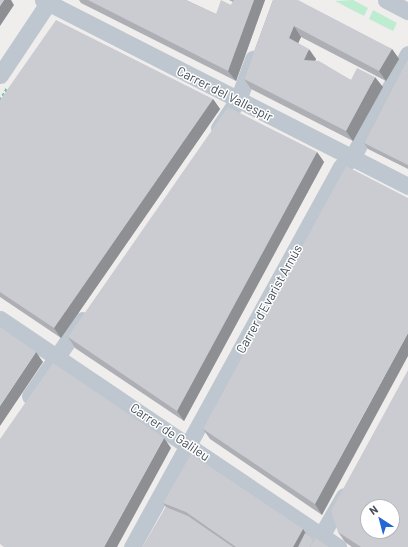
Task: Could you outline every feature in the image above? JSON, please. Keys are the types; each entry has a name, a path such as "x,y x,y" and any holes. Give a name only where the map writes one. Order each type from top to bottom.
{"street":[{"path":"386,0 408,11"},
{"path":"0,75 47,1"},
{"name":"Carrer del Vallespir","path":"47,1 408,186"},
{"path":"208,144 238,100 259,44"},
{"name":"Carrer d'Evarist Arnús","path":"132,547 341,167 352,158 408,54"},
{"path":"21,411 56,357 94,304"},
{"name":"Carrer de Galileu","path":"0,319 189,444 338,547"},
{"path":"321,536 352,480"}],"green space":[{"path":"353,0 368,8 364,16 335,1"},
{"path":"373,10 397,23 393,31 369,19"}],"building":[{"path":"0,0 4,0 0,6"},
{"path":"88,0 186,0 216,14 221,0 231,5 234,0 254,0 228,71"},
{"path":"273,0 298,0 392,49 379,71 294,26 289,38 309,49 304,60 319,61 351,80 357,68 375,77 346,131 244,79"},
{"path":"56,20 213,99 54,328 0,292 0,100"},
{"path":"408,58 408,165 364,143"},
{"path":"228,107 317,152 177,411 68,337"},
{"path":"346,166 408,198 408,333 315,504 203,429"},
{"path":"0,327 36,352 0,406"},
{"path":"53,363 164,438 104,547 4,547 0,544 0,439"},
{"path":"408,370 408,547 361,547 338,532 331,511"},
{"path":"191,454 303,529 293,547 236,547 186,512 163,503"},
{"path":"166,507 188,516 233,547 143,547"},
{"path":"305,533 314,539 310,547 298,547"},
{"path":"315,538 329,547 310,547"}]}
